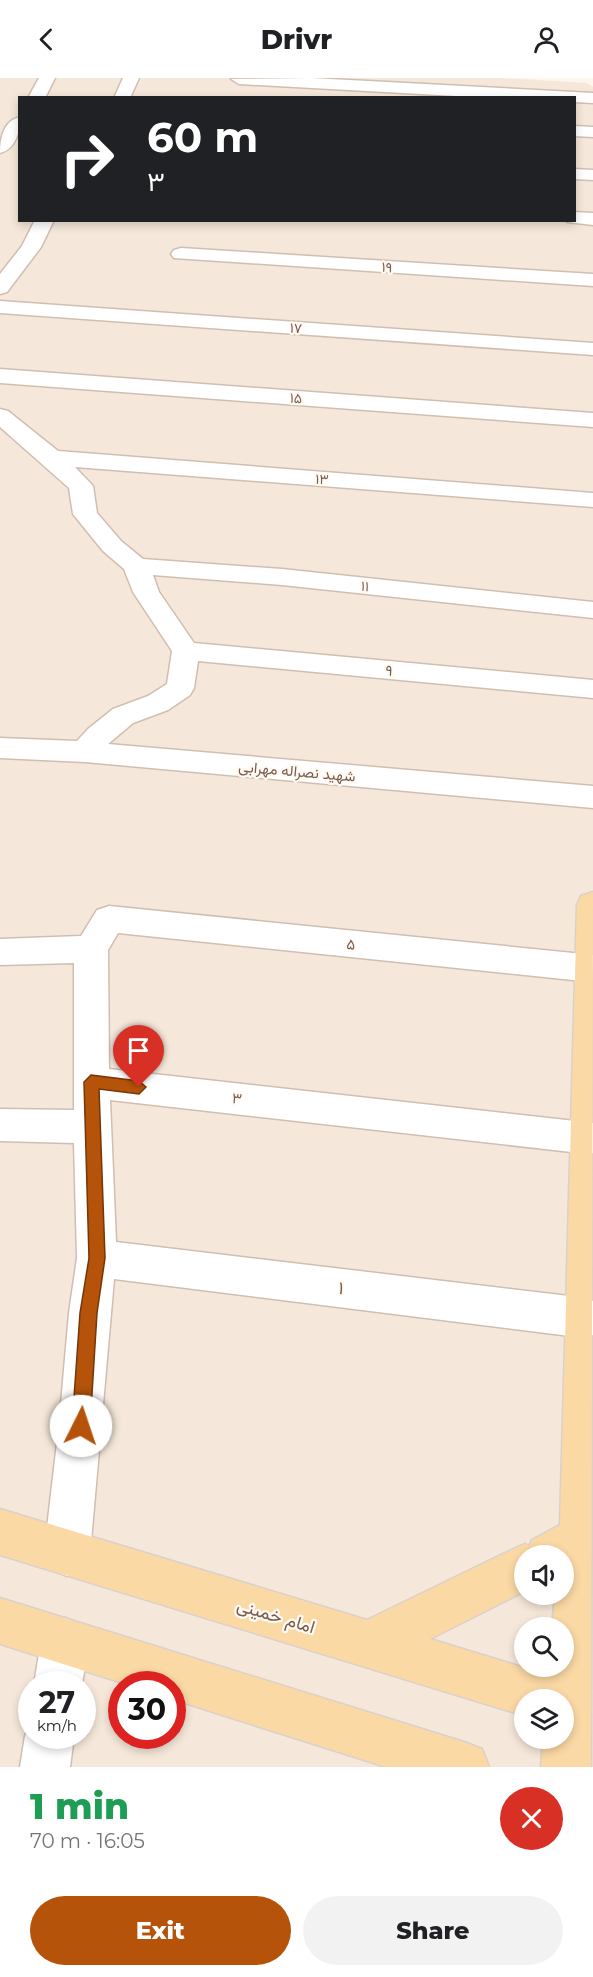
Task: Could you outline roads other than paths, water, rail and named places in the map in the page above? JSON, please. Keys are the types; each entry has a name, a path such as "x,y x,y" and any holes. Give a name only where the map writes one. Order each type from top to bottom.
{"main road":[{"path":"574,1549 586,1318 593,905"},
{"name":"امام خمینی","path":"0,1532 517,1689"},
{"path":"369,1644 514,1572"},
{"path":"570,1689 573,1605"},
{"path":"0,1621 62,1663 402,1758 464,1767"},
{"path":"566,1767 567,1749"}],"street":[{"path":"37,96 47,78"},
{"path":"123,96 131,78"},
{"path":"239,79 556,96"},
{"path":"576,97 593,98"},
{"path":"0,147 18,124"},
{"path":"576,131 593,132"},
{"path":"576,174 593,175"},
{"path":"576,218 593,219"},
{"path":"0,288 31,247 44,222"},
{"name":"۱۹","path":"181,254 593,280"},
{"name":"۱۷","path":"0,307 593,349"},
{"name":"۱۵","path":"0,376 593,420"},
{"path":"0,416 52,458 81,486 85,514 112,546 136,566 146,592 186,651 180,688 158,703 123,716 98,736 85,752"},
{"name":"۱۳","path":"52,458 593,500"},
{"name":"۱۱","path":"136,566 282,577 593,610"},
{"name":"۹","path":"186,651 593,688"},
{"name":"شهید نصراله مهرابی","path":"0,748 85,752 593,797"},
{"name":"۵","path":"91,949 109,919 592,968"},
{"path":"9,952 91,949 91,1082 97,1258 88,1313 81,1426 67,1552"},
{"name":"۳","path":"91,1082 589,1138"},
{"path":"0,1125 93,1127"},
{"name":"۱","path":"97,1258 586,1318"},
{"path":"45,1767 48,1749"}]}
